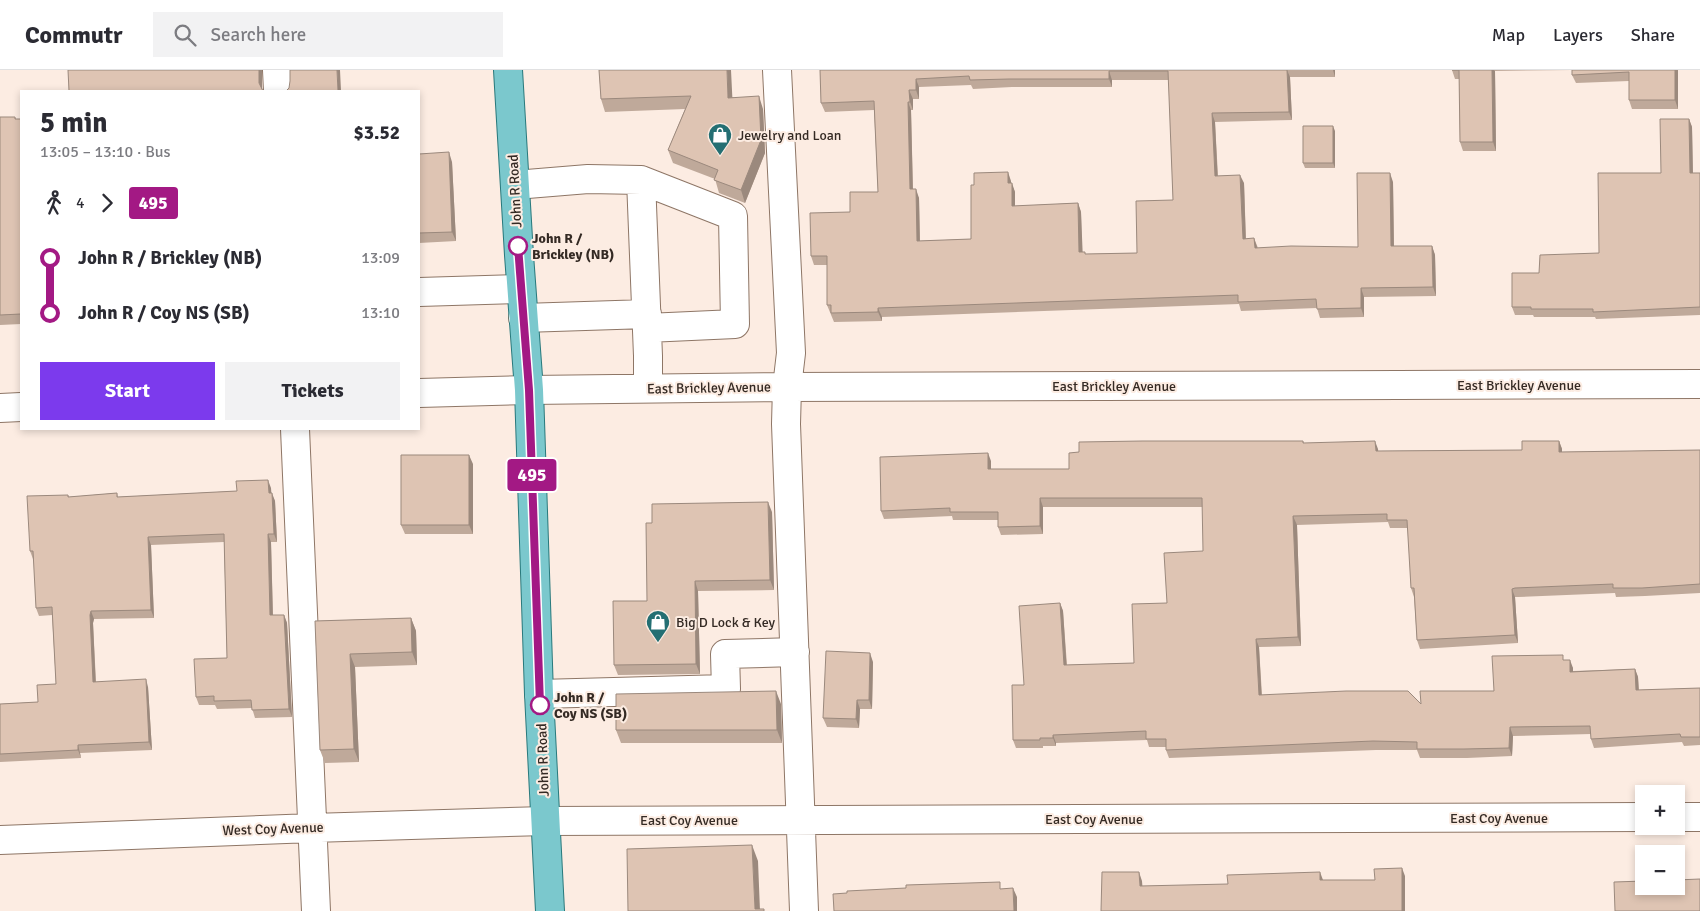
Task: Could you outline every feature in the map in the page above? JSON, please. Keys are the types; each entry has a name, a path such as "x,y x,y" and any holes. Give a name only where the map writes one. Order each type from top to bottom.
{"main road":[{"name":"John R Road","path":"508,70 529,390 550,911"}],"street":[{"path":"277,70 278,90"},
{"path":"777,70 791,353 787,387 786,424 804,911"},
{"path":"515,185 588,179 642,180 733,216 735,324 523,318"},
{"path":"642,180 648,388"},
{"path":"420,292 521,289"},
{"name":"East Brickley Avenue","path":"420,393 787,387 1700,384"},
{"path":"0,408 20,407"},
{"path":"295,430 316,911"},
{"path":"540,694 726,689 725,654 794,652"},
{"path":"1685,817 1700,817"},
{"name":"East Coy Avenue","path":"545,820 1635,818"},
{"name":"West Coy Avenue","path":"0,840 545,820"}],"building":[{"path":"68,70 259,70 259,83 262,90 69,90"},
{"path":"290,70 337,70 338,90 287,90 290,81"},
{"path":"599,70 727,70 728,98 759,96 761,140 741,190 714,180 718,170 668,150 691,96 601,99"},
{"path":"820,70 1287,70 1289,112 1212,113 1215,176 1240,175 1243,239 1254,238 1255,248 1291,246 1358,247 1357,173 1390,173 1391,246 1432,246 1433,287 1361,288 1361,308 1317,309 1316,299 1238,302 1238,295 878,308 878,312 831,313 831,305 827,305 827,256 811,256 810,213 850,212 850,192 878,192 874,101 821,103","holes":["1109,71 1168,71 1173,200 1136,201 1137,253 1085,254 1085,252 1079,252 1078,203 1012,206 1012,183 1008,183 1008,172 974,173 974,185 971,185 971,239 917,241 916,189 910,189 908,102 910,102 909,90 916,90 916,79 969,76 970,80 1109,79"]},
{"path":"1459,70 1492,70 1493,142 1460,142"},
{"path":"1572,70 1675,70 1675,100 1629,100 1629,72 1572,75"},
{"path":"0,117 15,117 15,119 20,119 20,314 0,315"},
{"path":"1660,119 1689,119 1690,173 1700,173 1700,307 1593,312 1593,309 1531,309 1531,307 1512,307 1512,273 1539,273 1540,255 1599,253 1598,173 1661,173"},
{"path":"1303,126 1333,126 1333,163 1303,163"},
{"path":"449,152 452,232 420,233 420,154"},
{"path":"1303,441 1303,443 1375,441 1376,451 1522,450 1522,441 1559,441 1559,452 1700,450 1700,584 1642,588 1613,588 1613,584 1515,588 1512,589 1515,635 1417,640 1414,588 1411,588 1407,520 1387,520 1387,514 1293,516 1298,637 1256,639 1259,695 1346,691 1408,691 1421,704 1420,691 1494,691 1492,656 1563,655 1563,660 1570,660 1570,672 1635,669 1636,690 1700,688 1700,737 1681,737 1680,734 1591,739 1590,726 1510,727 1509,748 1417,749 1417,742 1373,741 1166,750 1166,739 1146,739 1146,731 1053,735 1053,738 1040,738 1040,740 1013,740 1012,685 1024,685 1019,606 1060,603 1064,665 1134,663 1132,604 1167,603 1164,553 1203,551 1202,498 1040,498 1040,526 998,527 998,512 950,512 950,508 881,511 880,457 988,453 988,469 1069,469 1069,453 1079,452 1079,442"},
{"path":"401,455 469,455 469,525 401,525"},
{"path":"268,480 269,493 272,493 274,534 268,534 270,615 284,615 289,709 252,710 251,700 214,701 214,696 196,697 194,659 227,658 224,534 148,537 151,610 91,611 90,615 93,682 146,679 149,742 78,745 78,750 0,754 0,704 38,702 37,685 56,684 52,607 36,608 33,551 30,551 27,496 68,495 68,497 117,493 117,497 237,491 236,481"},
{"path":"768,502 770,580 695,581 696,664 614,665 613,601 647,601 646,523 652,523 652,504"},
{"path":"411,618 412,652 350,654 354,749 320,750 315,621"},
{"path":"826,651 870,653 869,700 857,700 856,719 823,718"},
{"path":"776,691 777,730 616,730 616,694"},
{"path":"752,845 755,909 764,909 764,911 628,911 627,849"},
{"path":"1402,868 1402,911 1101,911 1102,872 1139,872 1140,886 1228,884 1227,875 1320,872 1320,880 1375,880 1374,869"},
{"path":"1700,879 1700,911 1615,911 1614,882 1635,881 1635,895 1685,895 1685,880"},
{"path":"1000,882 1000,889 1013,888 1014,911 834,911 833,894 847,893 847,891 906,888 906,885"}],"bus line":[{"name":"495","path":"518,246 529,390 540,705"}],"place":[{"name":"Jewelry and Loan","path":"720,156"},
{"name":"John R / Brickley (NB)","path":"518,246"},
{"name":"Big D Lock & Key","path":"658,643"},
{"name":"John R / Coy NS (SB)","path":"540,705"}]}
